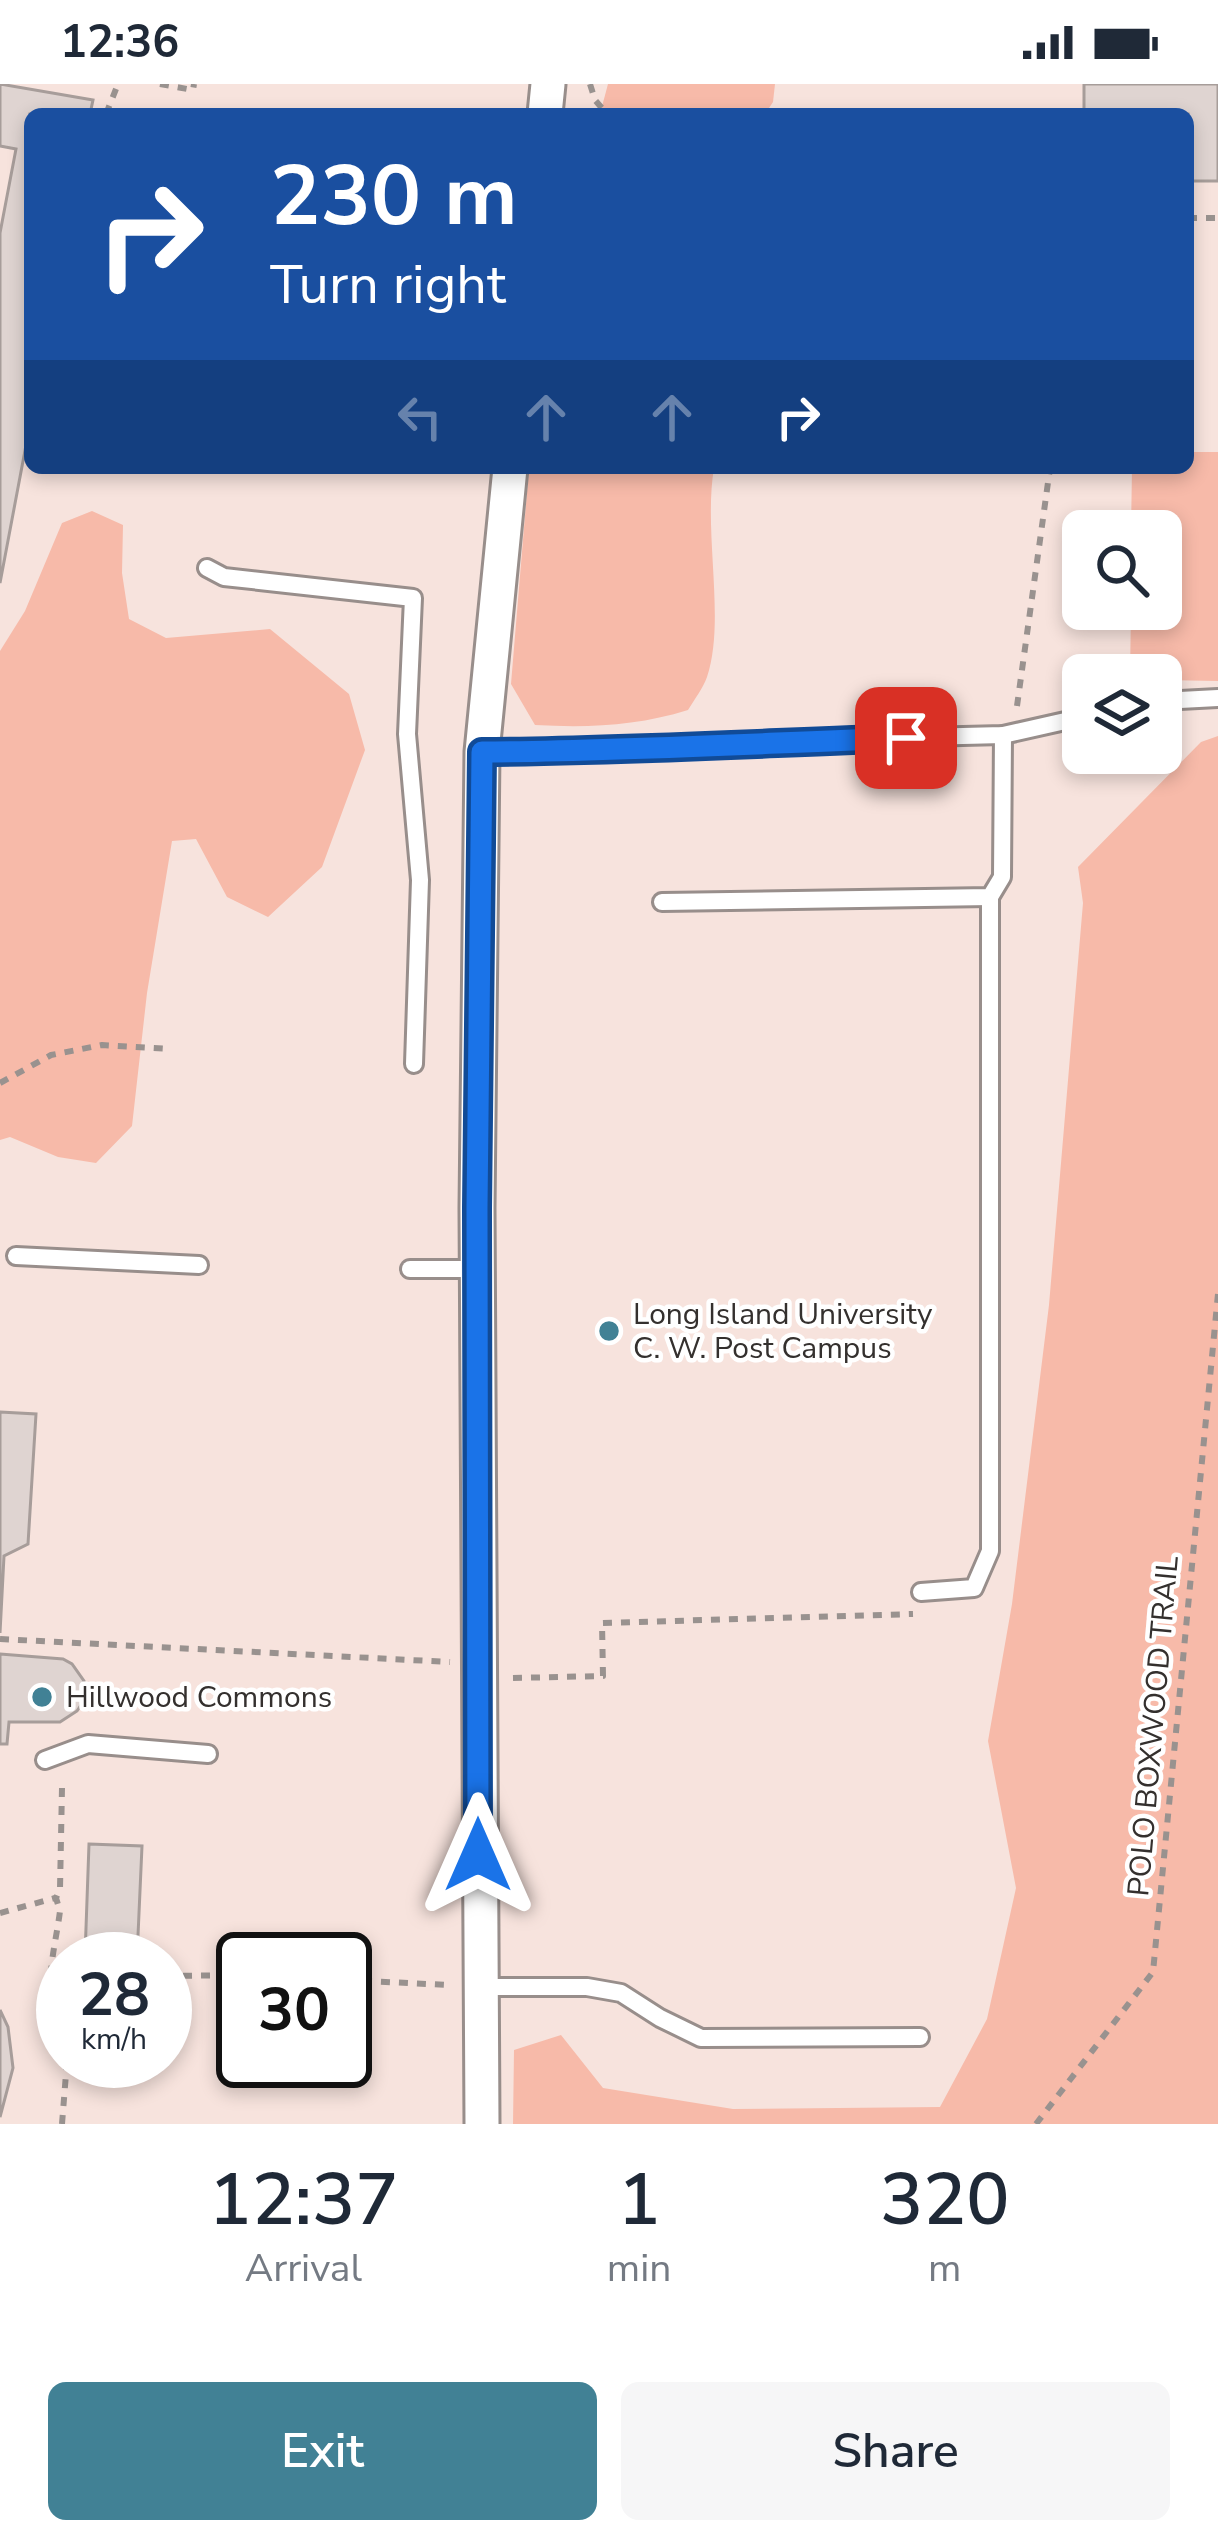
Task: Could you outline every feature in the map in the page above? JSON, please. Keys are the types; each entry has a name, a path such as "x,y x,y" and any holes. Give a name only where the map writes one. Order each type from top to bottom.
{"street":[{"path":"482,2124 477,1269 482,752 509,474"}],"lane":[{"path":"207,568 224,577 413,598 407,734 420,880 414,1064"},
{"path":"1182,700 1218,698"},
{"path":"482,752 663,750 761,741 1008,734 1062,722"},
{"path":"921,1592 974,1588 991,1551 990,897 1002,877 1008,734"},
{"path":"662,902 990,897"},
{"path":"16,1256 199,1265"},
{"path":"410,1269 477,1269"},
{"path":"45,1760 88,1744 208,1754"},
{"path":"478,1987 587,1987 621,1993 701,2038 920,2037"}],"path":[{"path":"160,84 193,90 194,84"},
{"path":"1008,734 1049,474"},
{"path":"0,1083 51,1055 102,1045 171,1049"},
{"name":"POLO BOXWOOD TRAIL","path":"1036,2124 1153,1972 1218,1294"},
{"path":"57,1932 62,1788"},
{"path":"0,1912 56,1898"},
{"path":"372,1981 478,1987"},
{"path":"62,2124 65,2088"}],"shaded area":[{"name":"Long Island University C. W. Post Campus","path":"0,84 1218,84 1218,1909 1204,2124 0,2124"},
{"path":"608,84 775,84 769,108 602,108"},
{"path":"1194,452 1218,452 1218,681 1182,680 1182,654 1130,654 1131,630 1182,630 1182,510 1131,510 1132,474 1194,474"},
{"path":"528,474 713,474 715,629 705,681 688,710 612,725 535,725 511,684"},
{"path":"92,511 123,525 122,573 129,619 166,638 270,629 349,694 365,750 322,867 268,917 227,897 196,839 172,841 147,993 132,1126 96,1163 58,1157 10,1137 0,1140 0,651 25,611 62,523"},
{"path":"1218,736 1218,2124 513,2124 514,2050 561,2035 603,2088 733,2109 940,2107 987,2019 1016,1888 988,1741 1012,1604 1049,1305 1083,903 1078,867 1170,774 1182,774 1182,761 1201,742"}],"building":[{"path":"0,84 93,100 91,108 24,108 24,456 0,583 0,233 16,149 0,146"},
{"path":"1084,84 1218,84 1218,181 1194,181 1194,108 1084,108"},
{"name":"Hillwood Commons","path":"0,1412 36,1414 28,1544 4,1556 0,1633"},
{"name":"Hillwood Commons","path":"0,1654 63,1659 72,1664 84,1681 83,1702 60,1722 9,1722 7,1744 0,1744"},
{"path":"89,1844 142,1846 138,1932 86,1932"},
{"path":"0,2010 8,2027 13,2068 0,2117"}],"place":[{"name":"Long Island University C. W. Post Campus","path":"609,1331"},
{"name":"Hillwood Commons","path":"42,1697"}],"route":[{"path":"478,1855 482,752 663,750 761,741 906,738"}]}
